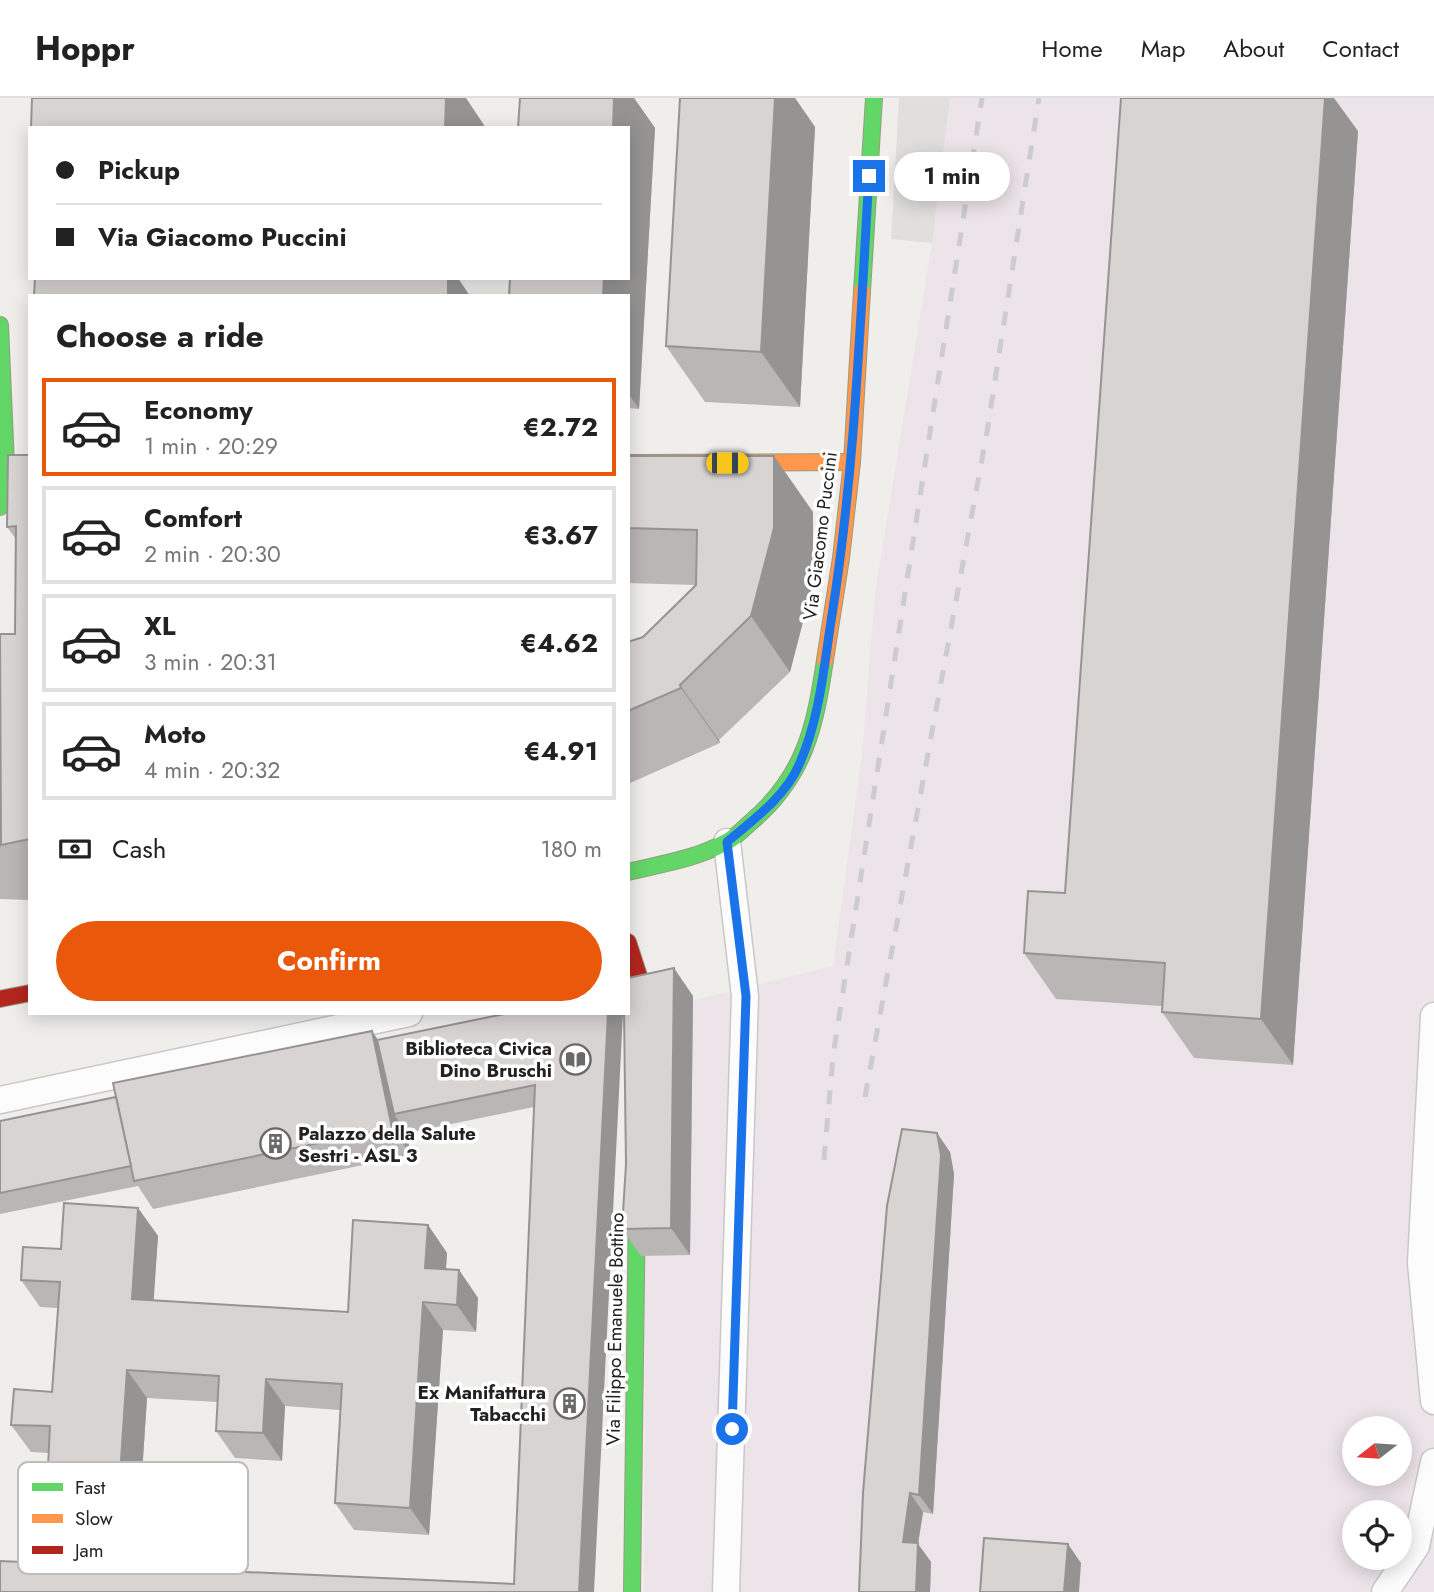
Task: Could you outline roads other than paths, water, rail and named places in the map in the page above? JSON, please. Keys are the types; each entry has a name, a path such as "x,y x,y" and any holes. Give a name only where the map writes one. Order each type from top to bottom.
{"main road":[{"name":"Via Giacomo Puccini","path":"630,872 687,858 727,842 772,804 798,767 817,713 841,558 852,462 874,98"},
{"path":"0,508 6,465 1,334"},
{"path":"630,463 852,462"},
{"path":"631,958 640,979 639,1048"},
{"path":"0,999 28,993"},
{"name":"Via Filippo Emanuele Bottino","path":"632,1592 637,1188"}],"lane":[{"path":"726,1592 746,996 727,842"},
{"path":"0,1100 399,1015"},
{"path":"1434,1016 1421,1263 1434,1401"},
{"path":"1385,1592 1416,1546 1434,1462"}],"railway":[{"path":"824,1160 833,1056 982,98"},
{"path":"865,1097 987,432 1039,98"}],"place":[{"name":"Biblioteca Civica Dino Bruschi","path":"575,1059"},
{"name":"Palazzo della Salute Sestri - ASL 3","path":"275,1144"},
{"name":"Ex Manifattura Tabacchi","path":"569,1403"}]}
